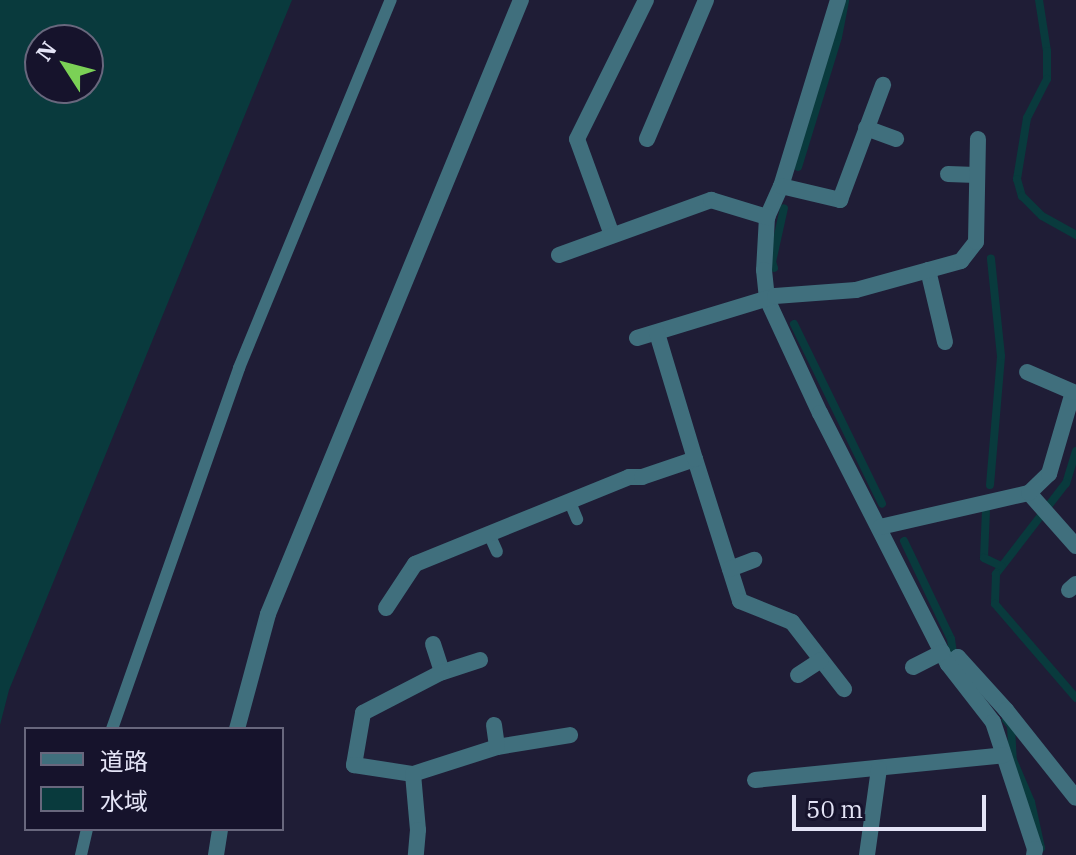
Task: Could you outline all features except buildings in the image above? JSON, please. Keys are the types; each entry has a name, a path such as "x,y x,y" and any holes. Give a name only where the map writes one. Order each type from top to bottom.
{"street":[{"path":"238,727 268,614 521,0"},
{"path":"612,235 577,139 646,0"},
{"path":"647,139 692,54 706,0"},
{"path":"838,0 781,186 767,217 764,270 767,299 820,413 945,658 993,722 1035,849 1034,855"},
{"path":"781,186 840,200 883,85"},
{"path":"866,128 896,139"},
{"path":"637,338 767,299 856,290 961,261 976,242 978,139"},
{"path":"948,174 976,175"},
{"path":"559,255 711,200 767,217"},
{"path":"928,270 945,342"},
{"path":"657,333 740,601 792,622 844,689"},
{"path":"880,527 1029,493 1049,474 1074,389 1027,372"},
{"path":"386,608 415,564 629,477 642,477 695,459"},
{"path":"1029,493 1039,508 1054,519 1076,546"},
{"path":"730,569 754,560"},
{"path":"433,644 442,672"},
{"path":"913,667 958,657 1006,710 1076,798"},
{"path":"480,660 442,672 363,713 354,765 413,774 497,747 570,735"},
{"path":"798,675 821,660"},
{"path":"494,725 497,747"},
{"path":"755,780 1004,755"},
{"path":"867,855 879,769"},
{"path":"413,774 418,830 416,855"},
{"path":"216,855 220,831"}],"lane":[{"path":"113,727 239,368 391,0"},
{"path":"569,500 577,519"},
{"path":"490,536 497,552"},
{"path":"81,855 87,831"}],"water":[{"path":"0,0 292,0 9,690 0,725"}],"waterway":[{"path":"1039,0 1047,51 1047,79 1027,118 1017,179 1022,196 1042,216 1076,235"},
{"path":"798,167 838,37 845,1"},
{"path":"774,268 772,262 784,208"},
{"path":"990,485 1001,356 991,259"},
{"path":"794,324 882,504"},
{"path":"1076,451 1066,483 996,574 995,604 1076,698"},
{"path":"986,510 984,558 1001,566"},
{"path":"904,541 951,639 953,653"},
{"path":"1006,720 1011,726 1013,760 1031,802 1041,848"}]}
